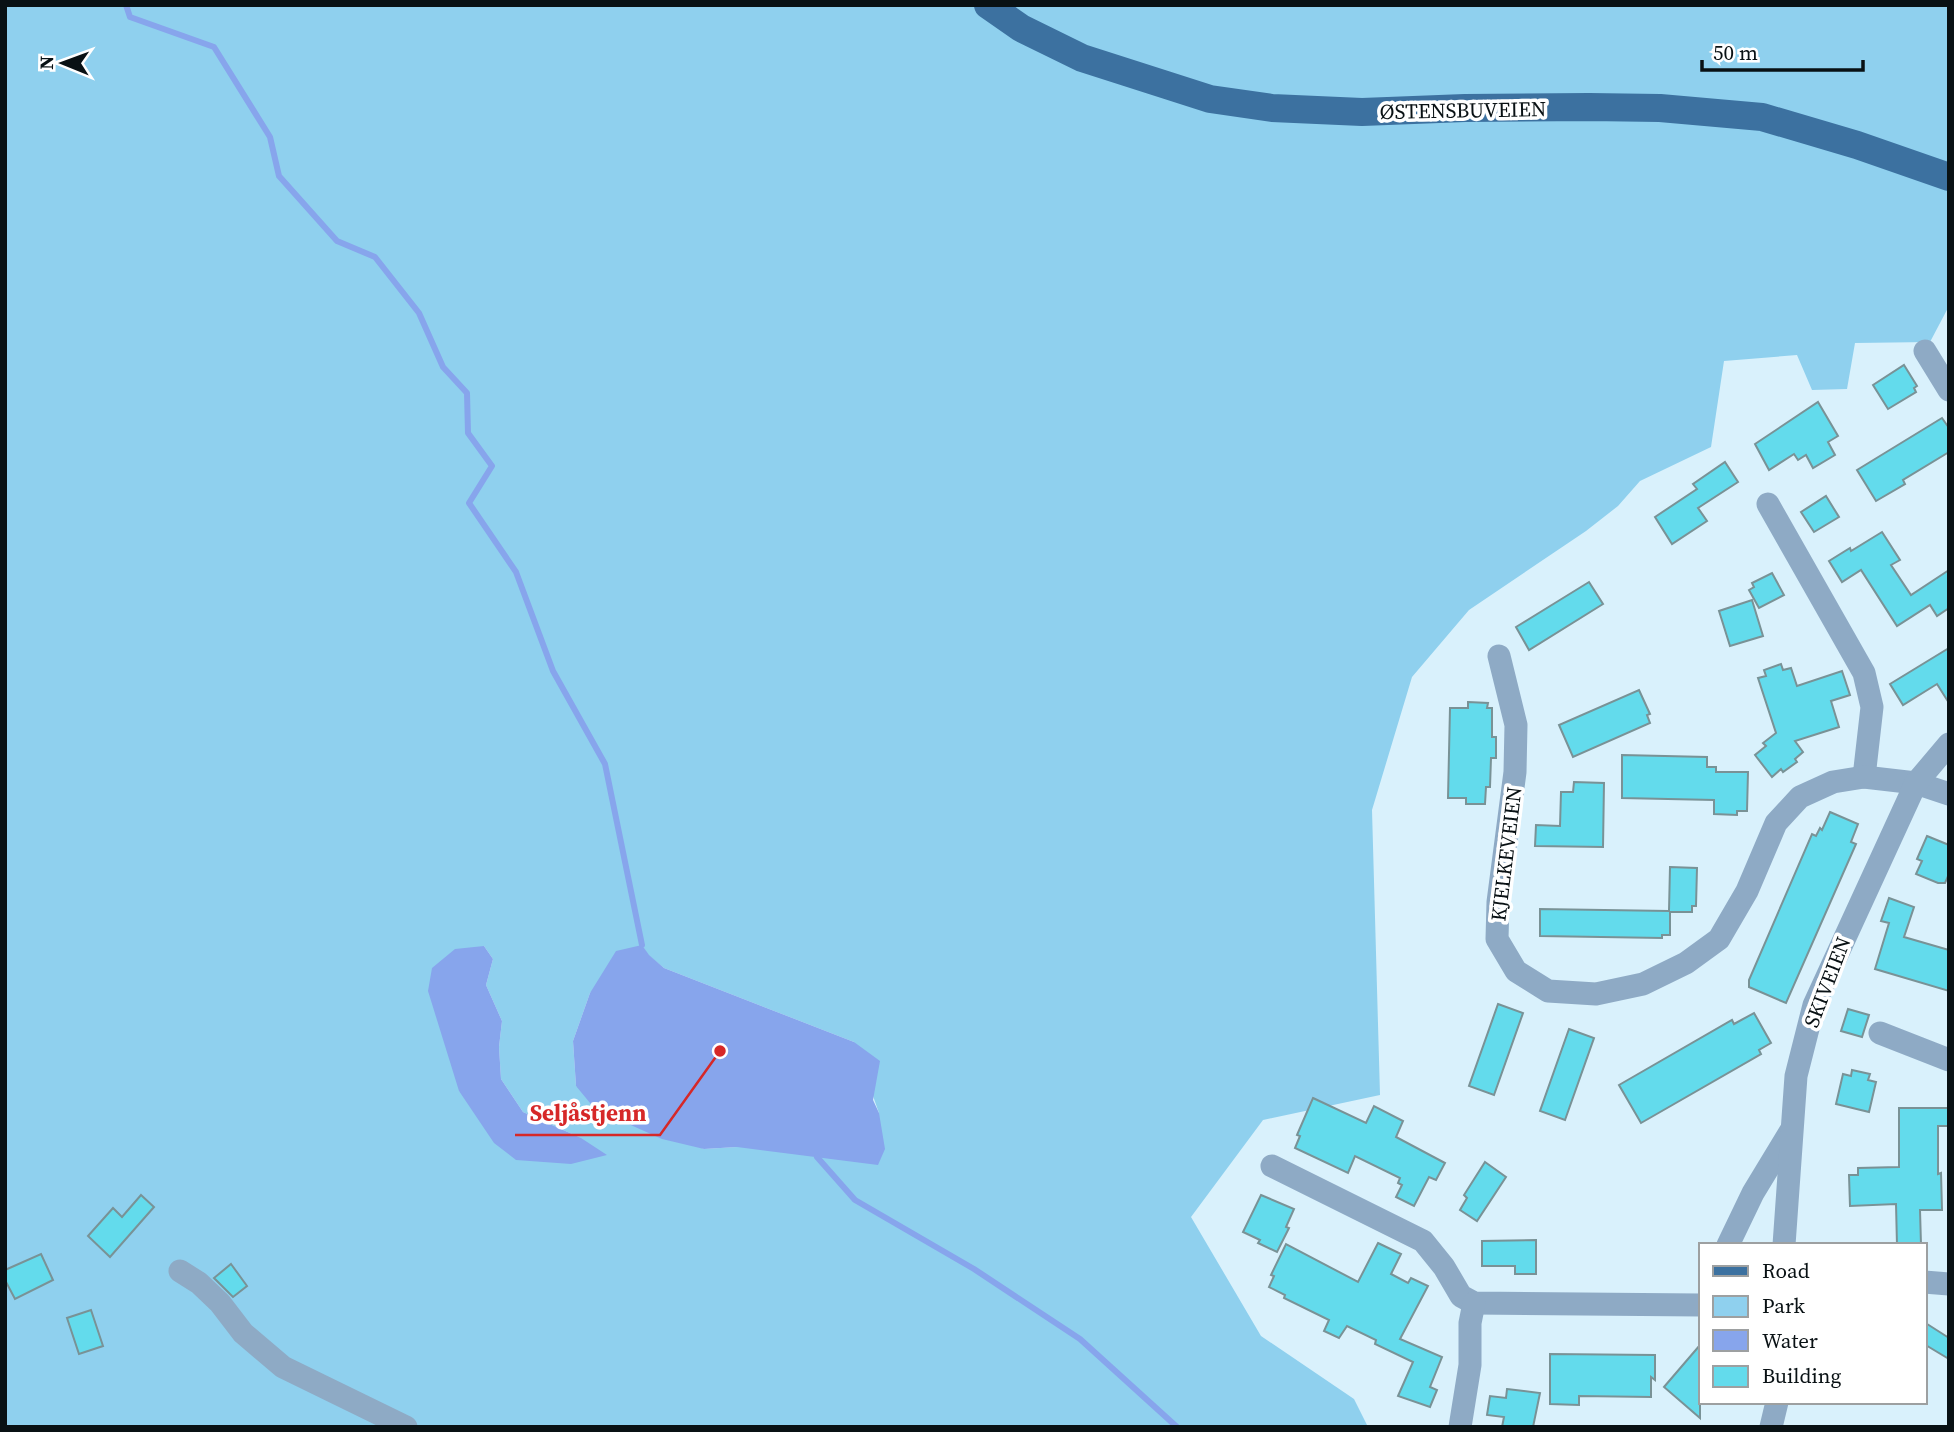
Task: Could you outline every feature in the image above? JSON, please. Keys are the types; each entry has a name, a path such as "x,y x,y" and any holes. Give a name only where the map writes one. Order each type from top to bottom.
{"main road":[{"name":"ØSTENSBUVEIEN","path":"988,5 1021,28 1082,58 1210,99 1272,108 1362,112 1589,107 1660,108 1762,117 1857,145 1949,177"}],"street":[{"path":"1925,351 1949,390"},
{"path":"1768,504 1864,673 1872,707 1864,777"},
{"name":"KJELKEVEIEN","path":"1499,656 1516,725 1516,772 1498,902 1497,939 1516,971 1548,991 1597,995 1643,984 1686,963 1719,939 1746,891 1776,823 1800,797 1833,782 1864,777 1916,783 1949,794"},
{"name":"SKIVEIEN","path":"1784,1243 1796,1076 1814,1005 1916,783 1949,744"},
{"path":"1880,1032 1949,1060"},
{"path":"1729,1243 1753,1193 1792,1129"},
{"path":"1272,1166 1423,1241 1444,1266 1461,1296 1474,1303 1699,1305"},
{"path":"180,1271 199,1283 220,1303 243,1333 283,1367 406,1427"},
{"path":"1926,1282 1949,1284"},
{"path":"1460,1427 1470,1365 1470,1323 1474,1303"},
{"path":"1772,1427 1777,1404"}],"green space":[{"path":"5,5 1949,5 1949,306 1930,342 1855,343 1847,389 1812,390 1797,355 1724,361 1711,447 1640,481 1618,506 1586,531 1469,610 1412,677 1372,810 1380,1095 1263,1120 1191,1217 1261,1336 1354,1399 1368,1427 5,1427","holes":["642,945 648,955 664,968 854,1042 879,1113 737,1147 704,1149 576,1086 573,1041 590,993","484,946 493,959 486,985 502,1021 499,1047 501,1079 523,1112 581,1138 459,1091"]}],"water":[{"path":"642,945 664,968 854,1042 880,1061 873,1100 879,1113 885,1149 878,1165 737,1147 704,1149 662,1139 595,1109 576,1086 573,1041 590,993 616,951"},
{"path":"484,946 493,959 486,985 502,1021 499,1047 501,1079 523,1112 581,1138 607,1155 571,1164 516,1160 494,1143 459,1091 428,991 432,968 455,949"}],"building":[{"path":"1904,365 1917,386 1914,388 1916,392 1888,409 1873,385"},
{"path":"1818,402 1838,436 1828,442 1835,455 1813,468 1806,455 1798,460 1794,454 1769,470 1755,444"},
{"path":"1942,418 1949,428 1949,452 1903,480 1905,484 1876,501 1857,470"},
{"path":"1725,462 1738,482 1698,508 1707,521 1672,544 1655,517 1697,489 1693,484"},
{"path":"1826,496 1839,517 1814,532 1801,512"},
{"path":"1882,532 1900,560 1891,565 1911,595 1949,570 1949,608 1937,616 1930,605 1897,626 1861,570 1842,582 1829,561"},
{"path":"1772,573 1784,595 1759,608 1749,590 1754,587 1752,583"},
{"path":"1589,582 1603,604 1529,650 1516,627"},
{"path":"1752,600 1763,636 1730,646 1719,611"},
{"path":"1949,648 1949,703 1937,684 1903,705 1890,684"},
{"path":"1781,664 1783,670 1791,668 1797,686 1842,671 1850,695 1831,701 1839,727 1795,741 1803,752 1795,759 1797,762 1783,772 1781,769 1772,777 1755,755 1766,746 1763,743 1776,733 1758,678 1766,676 1764,670"},
{"path":"1639,690 1650,714 1647,715 1650,723 1573,757 1559,725"},
{"path":"1468,702 1488,703 1487,708 1492,708 1492,737 1496,737 1496,758 1491,758 1490,787 1486,787 1485,804 1466,804 1466,798 1448,798 1450,708 1468,708"},
{"path":"1622,755 1707,757 1707,767 1716,767 1716,772 1748,772 1747,811 1737,811 1737,815 1714,814 1714,800 1622,798"},
{"path":"1574,782 1604,783 1603,847 1535,846 1536,825 1560,826 1561,792 1573,792"},
{"path":"1830,812 1858,824 1851,842 1856,844 1786,1003 1749,987 1749,980 1812,834 1816,836 1820,828 1822,830"},
{"path":"1927,836 1949,845 1949,874 1945,883 1916,874 1922,861 1917,859"},
{"path":"1670,867 1697,868 1696,906 1692,906 1692,912 1670,912 1670,935 1662,935 1662,938 1540,936 1540,909 1669,911"},
{"path":"1889,898 1914,907 1904,937 1949,950 1949,991 1875,969 1889,923 1881,921"},
{"path":"1498,1004 1523,1013 1494,1095 1469,1086"},
{"path":"1848,1009 1869,1015 1862,1037 1841,1031"},
{"path":"1754,1013 1771,1043 1759,1050 1761,1054 1641,1123 1619,1085 1732,1020 1734,1024"},
{"path":"1569,1029 1594,1038 1565,1120 1540,1111"},
{"path":"1852,1070 1870,1074 1868,1080 1876,1082 1869,1112 1836,1104 1843,1074 1851,1076"},
{"path":"1313,1098 1366,1123 1374,1106 1403,1121 1396,1137 1445,1163 1436,1180 1429,1177 1414,1206 1396,1197 1402,1185 1398,1183 1400,1178 1355,1156 1348,1173 1295,1148 1300,1136 1297,1135"},
{"path":"1899,1108 1949,1108 1949,1126 1938,1126 1938,1174 1941,1173 1942,1210 1920,1210 1921,1243 1897,1243 1896,1204 1850,1206 1849,1175 1858,1175 1858,1168 1899,1167"},
{"path":"1485,1162 1506,1177 1477,1221 1460,1210 1467,1198 1464,1195"},
{"path":"141,1195 154,1207 110,1257 88,1236 113,1208 122,1217"},
{"path":"1261,1195 1294,1209 1286,1227 1289,1228 1277,1252 1243,1232"},
{"path":"1536,1240 1536,1274 1515,1274 1515,1266 1482,1266 1482,1241"},
{"path":"1378,1243 1401,1254 1391,1274 1408,1283 1411,1278 1428,1286 1400,1339 1442,1357 1430,1387 1437,1390 1430,1407 1398,1396 1413,1362 1375,1344 1376,1340 1347,1326 1339,1338 1324,1331 1329,1320 1284,1298 1285,1295 1269,1287 1274,1276 1271,1275 1286,1244 1358,1282"},
{"path":"41,1254 53,1280 15,1299 5,1280 5,1270"},
{"path":"231,1264 247,1286 233,1297 214,1278"},
{"path":"91,1310 103,1346 79,1354 67,1318"},
{"path":"1926,1323 1949,1338 1949,1359 1926,1345"},
{"path":"1699,1346 1700,1418 1664,1387"},
{"path":"1550,1354 1655,1355 1655,1380 1651,1377 1651,1397 1579,1396 1579,1405 1550,1404"},
{"path":"1507,1389 1540,1393 1533,1427 1502,1427 1504,1417 1487,1415 1490,1396 1506,1398"}],"waterway":[{"path":"126,5 130,17 214,47 270,137 279,176 337,241 375,257 419,313 443,367 467,393 468,433 492,466 469,503 516,572 553,671 605,764 642,945"},
{"path":"817,1157 855,1200 974,1269 1080,1339 1177,1427"}],"place":[{"name":"Seljåstjenn","path":"720,1051"}]}
